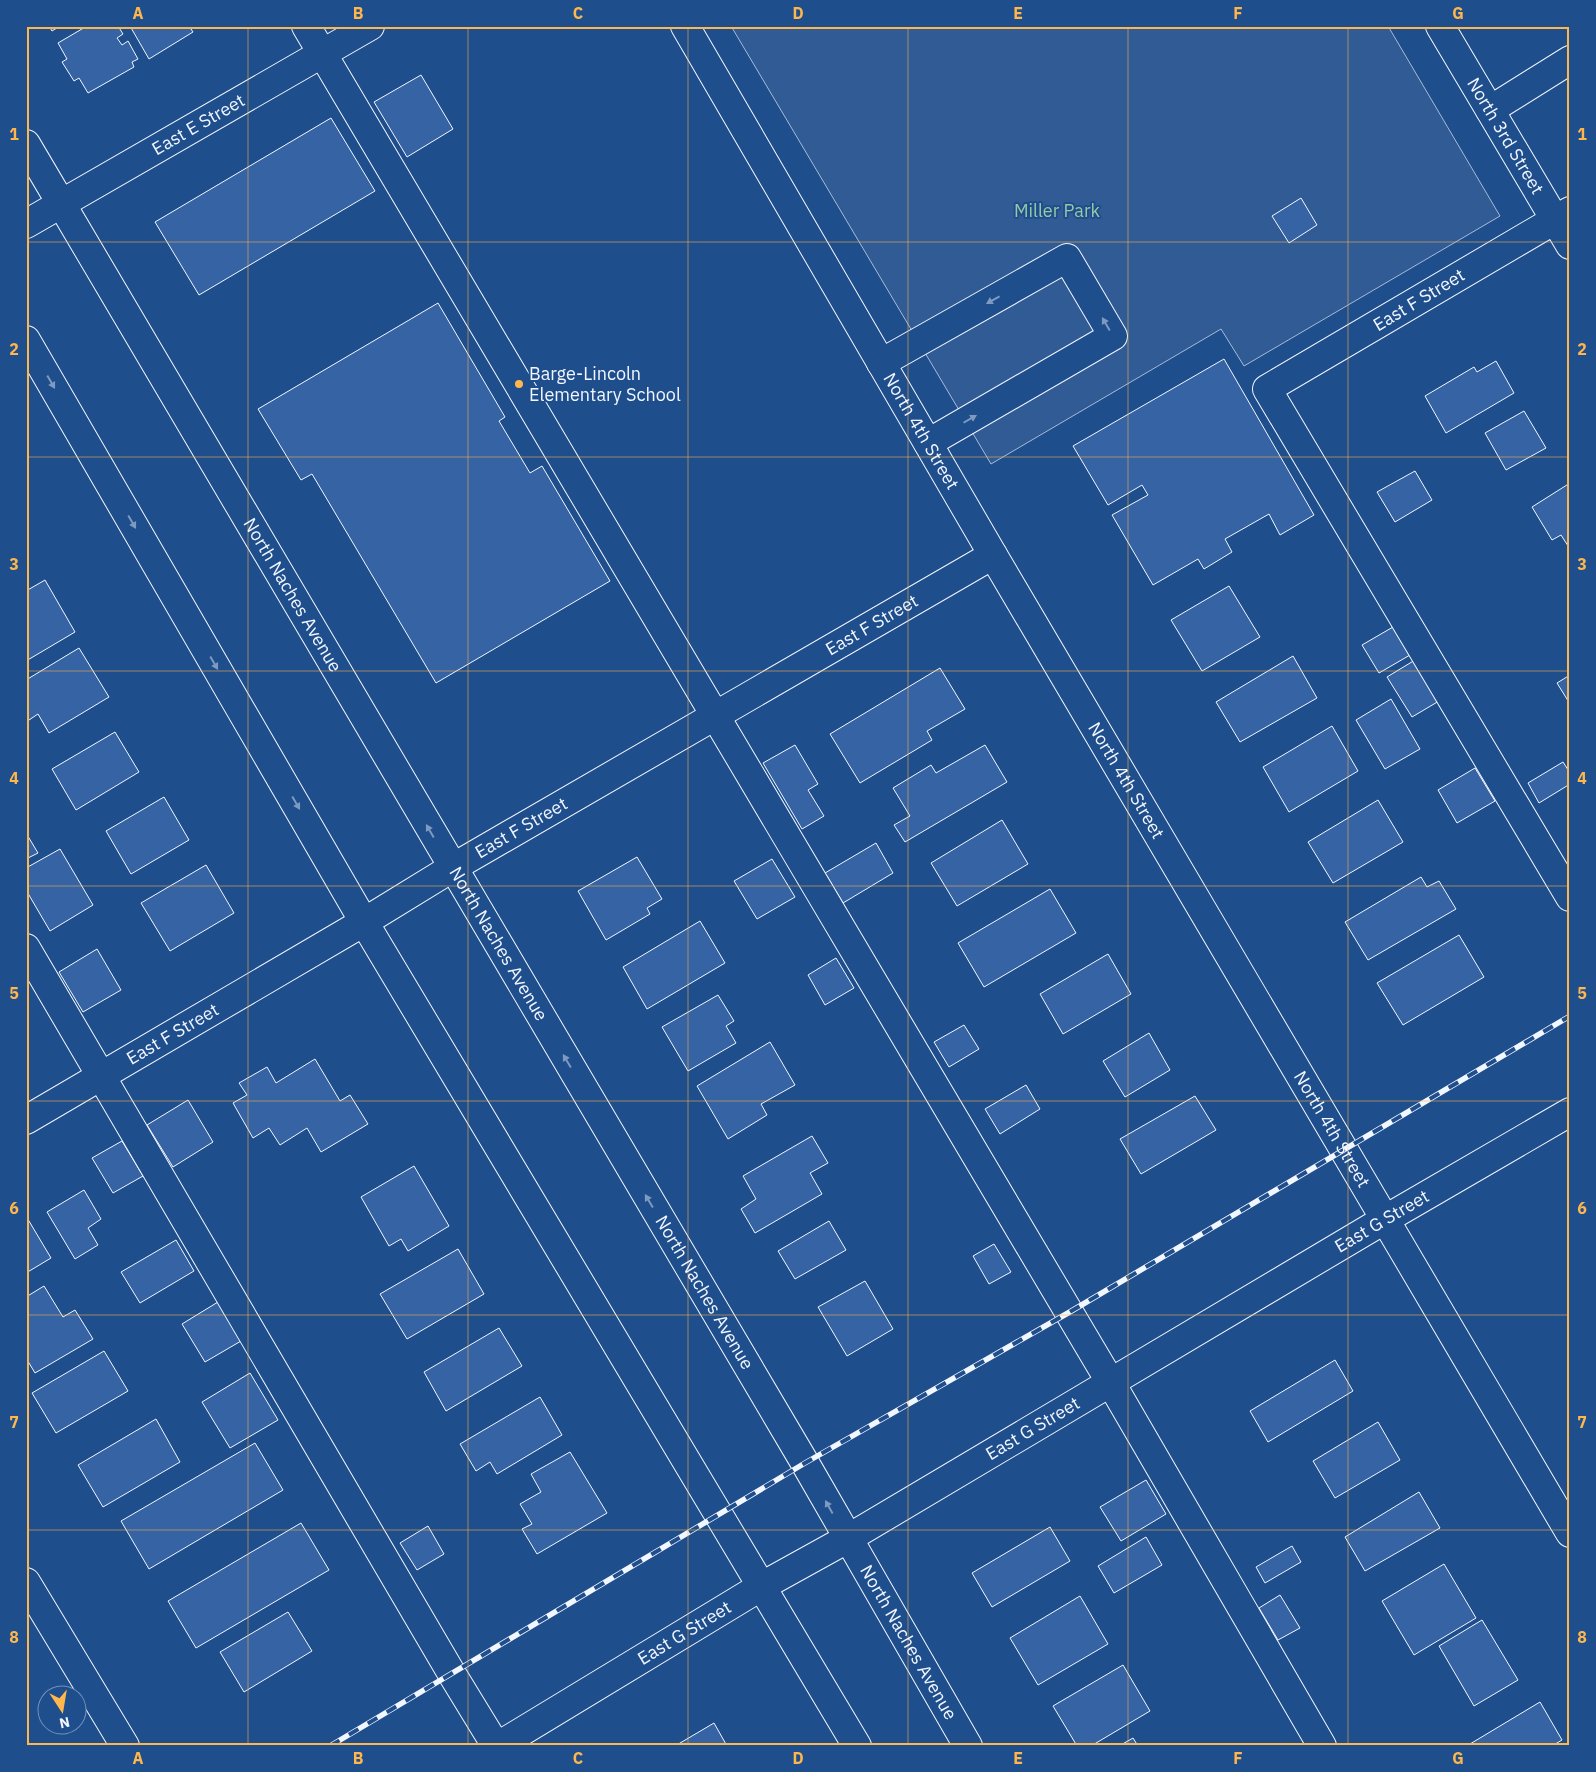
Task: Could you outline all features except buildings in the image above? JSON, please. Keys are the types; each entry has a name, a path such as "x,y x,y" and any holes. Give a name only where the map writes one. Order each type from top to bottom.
{"street":[{"path":"306,26 1111,1383 1322,1746"},
{"name":"East E Street","path":"26,224 370,26"},
{"name":"North 4th Street","path":"685,26 993,555 1570,1533"},
{"name":"North 3rd Street","path":"1440,26 1490,110 1562,215 1570,245"},
{"path":"1490,110 1570,60"},
{"name":"North Naches Avenue","path":"26,144 795,1446 968,1746"},
{"name":"East F Street","path":"1562,215 1267,389 1570,897"},
{"path":"881,363 1068,258 1113,336 928,443"},
{"path":"26,340 364,922 857,1746"},
{"name":"East F Street","path":"26,1120 364,922 452,868 993,555"},
{"path":"26,948 452,1674 497,1746"},
{"name":"East G Street","path":"497,1746 762,1586 847,1539 1384,1220 1570,1112"},
{"path":"26,1582 125,1746"}],"shaded area":[{"name":"Miller Park","path":"731,26 1388,26 1500,216 1244,366 1221,329 991,464"}],"railway":[{"path":"330,1746 805,1463 1068,1313 1570,1016"}],"place":[{"name":"Barge-Lincoln Elementary School","path":"519,384"}]}
